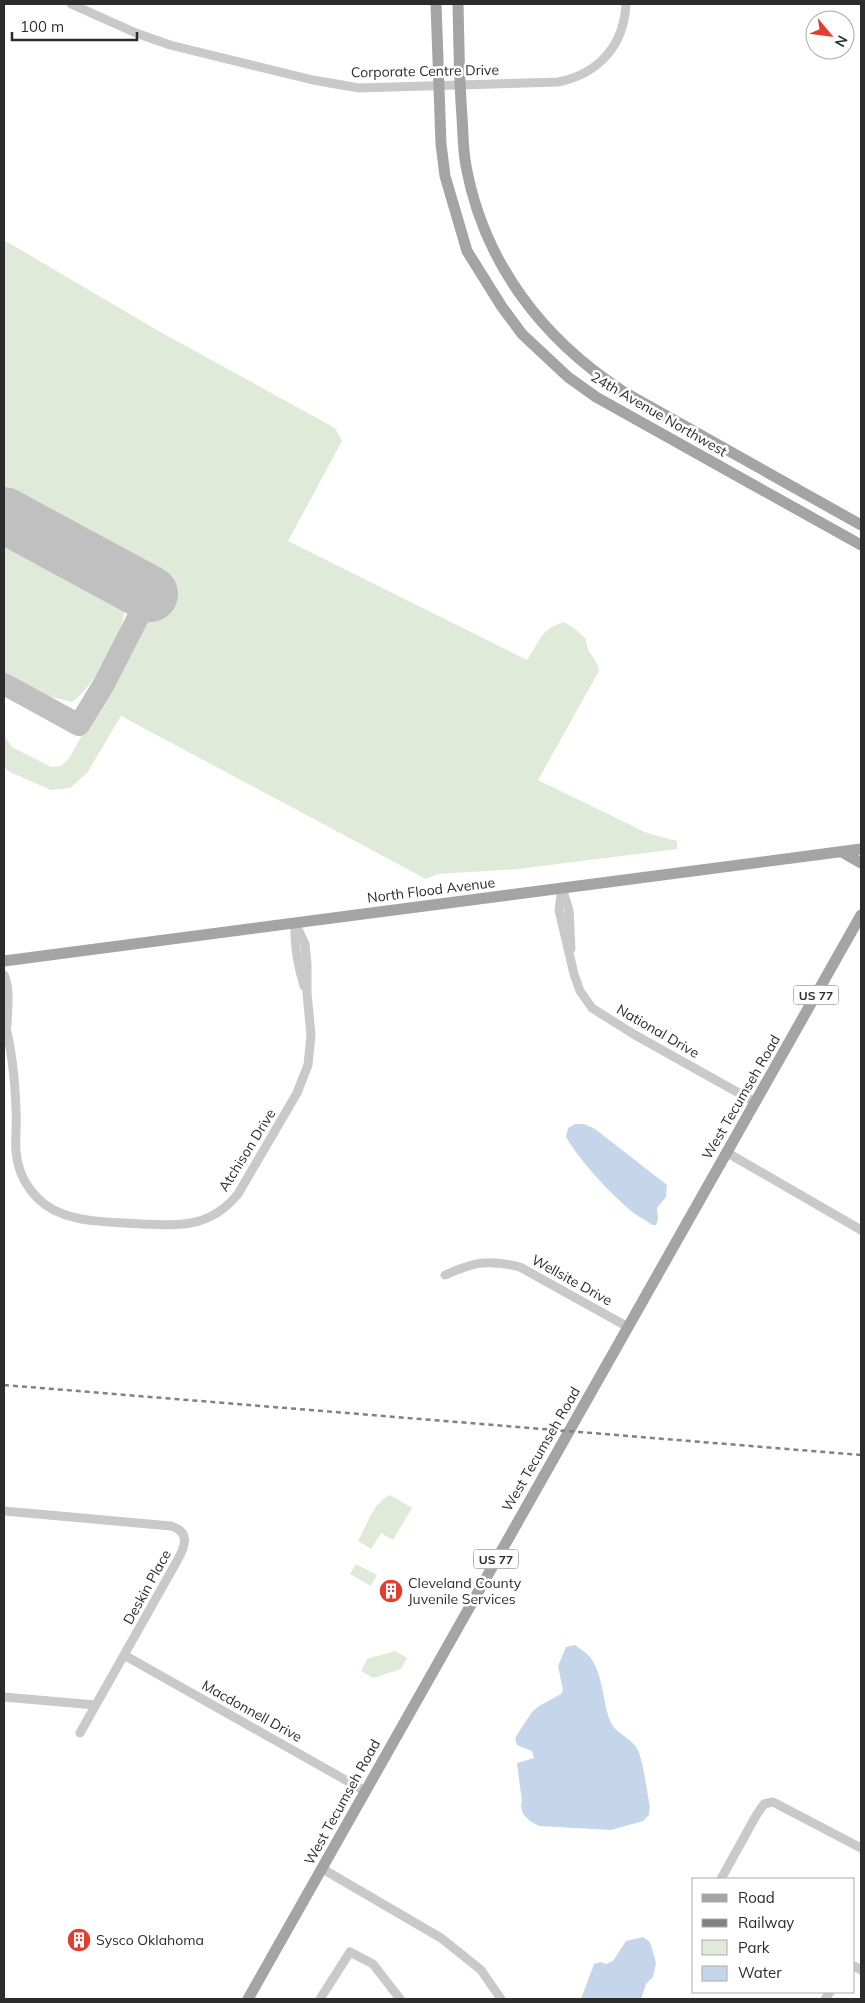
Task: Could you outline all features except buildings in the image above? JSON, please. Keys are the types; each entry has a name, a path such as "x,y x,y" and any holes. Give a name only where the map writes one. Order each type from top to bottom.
{"main road":[{"name":"24th Avenue Northwest","path":"436,4 441,144 445,176 466,251 522,334 568,377 596,397 861,545"},
{"name":"24th Avenue Northwest","path":"458,4 460,85 466,165 479,214 502,267 545,327 590,369 624,392 861,525"},
{"name":"North Flood Avenue","path":"4,961 861,849"},
{"path":"842,852 861,863"},
{"name":"West Tecumseh Road","path":"248,1999 861,915"}],"street":[{"name":"Corporate Centre Drive","path":"71,4 136,33 170,45 313,80 359,88 558,82 571,80 584,74 605,58 613,49 623,28 626,4"},
{"name":"National Drive","path":"562,888 559,910 571,962 580,991 587,1001 599,1012 755,1102"},
{"name":"Atchison Drive","path":"7,1032 15,1092 18,1167 25,1183 38,1200 55,1210 77,1218 160,1225 189,1224 208,1219 234,1200 247,1182 297,1093 305,1075 310,1053 311,1035 307,993 298,965 294,941 295,923"},
{"path":"4,975 8,1001 7,1032"},
{"path":"4,1020 7,1032"},
{"path":"726,1152 861,1230"},
{"name":"Wellsite Drive","path":"445,1275 479,1262 500,1262 520,1267 628,1327"},
{"name":"Deskin Place","path":"4,1511 166,1525 176,1527 181,1531 185,1540 182,1552 80,1733"},
{"name":"Macdonnell Drive","path":"124,1655 365,1791"},
{"path":"4,1697 95,1706"},
{"path":"722,1878 757,1814 764,1804 773,1802 861,1848"},
{"path":"322,1868 441,1938 481,1970 501,1999"},
{"path":"320,1999 350,1952 373,1964 400,1999"}],"green space":[{"path":"4,240 155,329 335,428 342,441 288,541 527,660 541,637 550,628 564,622 575,629 586,639 588,649 599,671 538,780 647,833 677,841 677,849 518,869 438,874 426,879 121,716 87,773 70,788 51,790 10,772 4,767 4,735 12,747 51,767 61,766 70,757 166,581 4,492"},
{"path":"4,536 124,601 124,613 116,641 91,683 72,702 43,695 4,676"},
{"path":"390,1495 412,1508 393,1540 381,1533 371,1549 358,1541 375,1508 384,1498"},
{"path":"356,1564 377,1575 371,1586 350,1574"},
{"path":"395,1651 407,1658 401,1669 373,1678 361,1671 367,1659"}],"water":[{"path":"575,1124 584,1124 595,1129 667,1185 666,1197 657,1208 658,1219 656,1225 652,1225 632,1212 595,1176 566,1137 568,1128"},
{"path":"575,1645 589,1656 595,1664 611,1723 616,1730 636,1747 638,1752 643,1767 650,1807 649,1815 643,1821 611,1830 539,1826 523,1814 517,1763 534,1758 532,1751 517,1745 515,1738 532,1712 561,1694 563,1690 558,1666 566,1647"},
{"path":"643,1937 650,1942 656,1963 653,1977 646,1984 641,1999 581,1999 594,1964 601,1962 606,1964 613,1961 626,1941"}],"taxiway":[{"path":"4,684 79,725 104,684 150,594"}],"runway":[{"path":"4,515 150,594"}],"railway":[{"path":"4,1385 861,1455"}],"place":[{"name":"Cleveland County Juvenile Services","path":"391,1591"},
{"name":"Sysco Oklahoma","path":"79,1940"}]}
